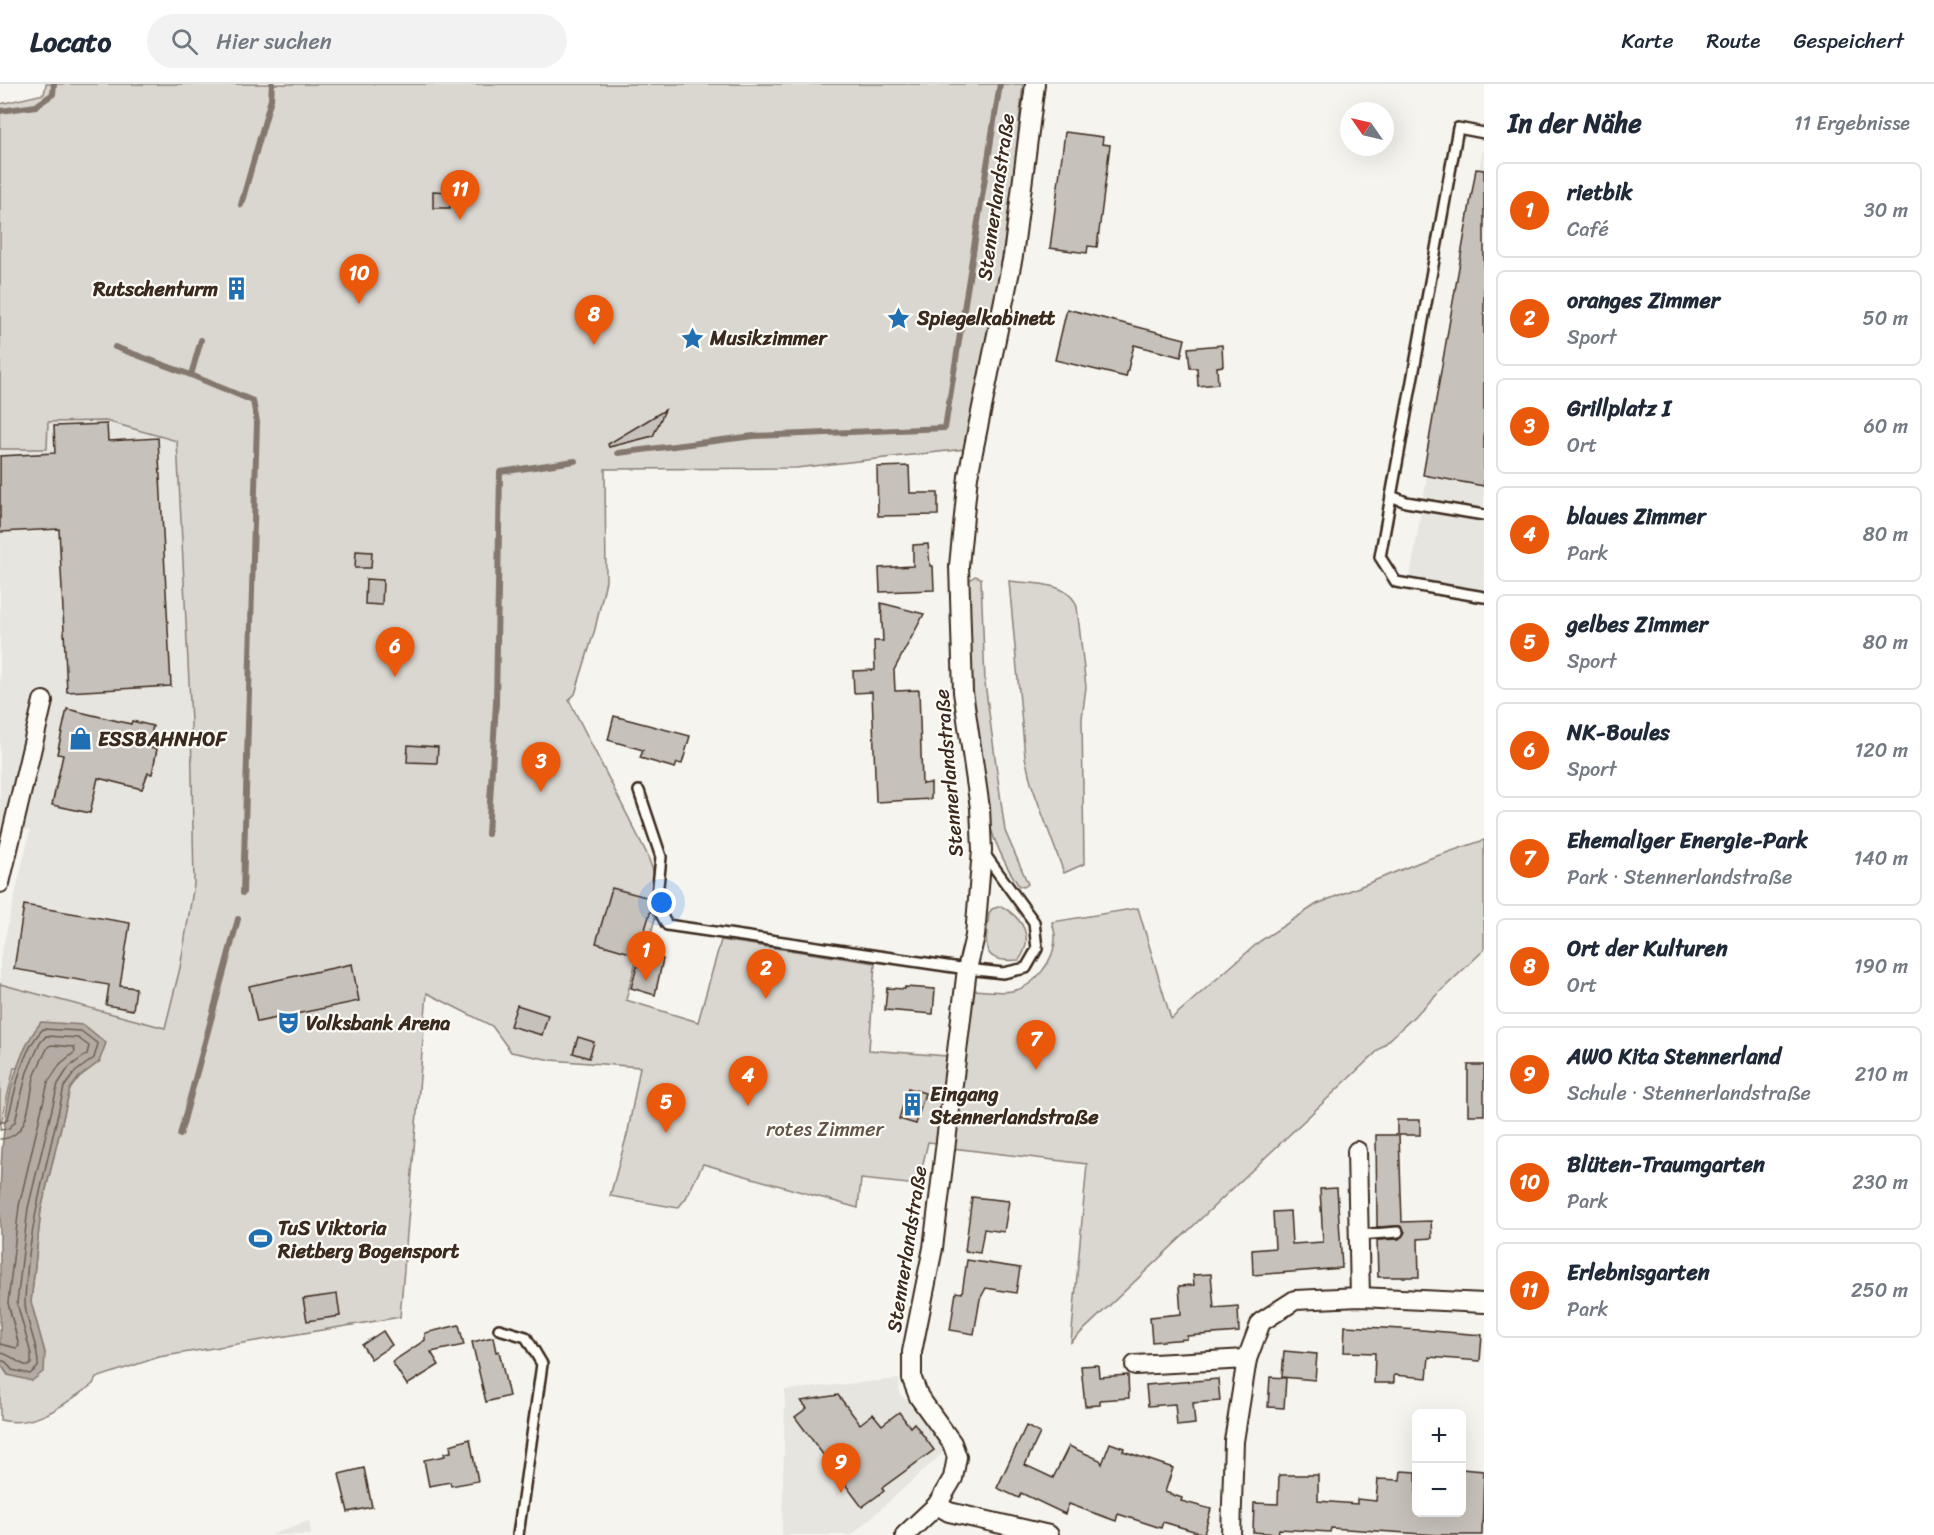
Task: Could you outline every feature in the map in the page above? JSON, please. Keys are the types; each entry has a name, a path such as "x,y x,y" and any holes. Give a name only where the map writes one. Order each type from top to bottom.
{"street":[{"name":"Stennerlandstraße","path":"905,1535 937,1505 953,1478 957,1457 952,1443 919,1397 912,1379 912,1352 933,1248 967,969 975,936 982,850 980,808 963,692 959,566 968,476 1013,256 1035,84"},
{"path":"0,883 4,839 43,701"},
{"path":"1357,1151 1360,1297"},
{"path":"1232,1535 1234,1441 1247,1359 1261,1322 1295,1300 1360,1297 1484,1303"},
{"path":"1135,1365 1247,1359"},
{"path":"937,1505 949,1512 1049,1535"}],"lane":[{"path":"1484,133 1458,128 1380,557 1396,582 1484,597"},
{"path":"1391,496 1406,502 1484,515"},
{"path":"639,790 661,857 656,905 668,925 967,969 1003,973 1026,968 1037,949 1034,922 982,850"},
{"path":"1359,1235 1398,1232"},
{"path":"499,1329 526,1337 542,1364 518,1535"}],"shaded area":[{"path":"1484,142 1484,603 1408,589"},
{"path":"106,421 177,441 191,722 194,884 180,968 165,1028 0,984 0,959 30,831 0,824 0,449 47,449 48,422"},
{"path":"899,1379 900,1394 910,1403 946,1450 852,1535 782,1535 785,1390"},
{"path":"309,1521 311,1535 270,1535"}],"green space":[{"name":"rotes Zimmer","path":"46,84 1023,84 1013,181 1000,272 965,449 796,468 605,469 606,581 595,629 575,694 569,700 646,852 662,894 643,961 636,961 626,1000 698,1022 721,940 875,963 869,1050 947,1056 938,1143 928,1142 918,1185 861,1179 858,1208 703,1164 686,1198 678,1208 610,1196 628,1131 640,1067 551,1060 511,1052 492,1026 427,993 400,1317 159,1357 96,1378 93,1384 72,1399 38,1418 13,1422 0,1420 0,1363 8,1375 45,1353 31,1302 41,1210 70,1089 79,1077 99,1062 14,1068 0,1128 0,984 165,1028 180,968 194,884 191,722 177,441 106,421 48,422 47,449 0,449 0,104 44,94"},
{"path":"975,576 981,578 985,683 1005,831 1028,884 1024,887 1019,886 1005,863 989,823 970,680 966,583"},
{"path":"1009,581 1058,588 1073,599 1077,607 1086,687 1082,718 1084,864 1064,873 1031,783 1025,757"},
{"path":"1484,840 1484,950 1071,1342 1087,1164 952,1148 974,990 1012,991 1029,984 1036,978 1052,954 1055,936 1052,922 1138,908 1171,1019 1260,941 1317,904 1425,860"},
{"path":"1001,906 1015,916 1024,929 1026,944 1019,960 997,959 988,950 986,943 989,913 992,909"}],"water":[{"path":"41,1022 84,1025 106,1043 99,1062 79,1077 70,1089 41,1210 31,1302 45,1353 44,1371 32,1381 8,1375 0,1363 0,1205 2,1149 10,1093 27,1043"}],"building":[{"path":"1065,132 1103,137 1102,144 1110,145 1097,247 1088,246 1087,253 1050,248"},
{"path":"1476,169 1484,170 1484,486 1423,475"},
{"path":"433,191 450,192 450,208 433,208"},
{"path":"1067,309 1185,339 1181,357 1134,345 1126,377 1055,360"},
{"path":"1222,345 1223,366 1217,367 1218,384 1198,386 1197,368 1190,368 1188,348"},
{"path":"665,410 653,436 609,447 608,444"},
{"path":"107,424 108,441 158,438 171,686 67,692 59,529 0,532 0,456 55,453 54,426"},
{"path":"909,466 910,493 938,493 938,515 878,516 877,467"},
{"path":"928,544 930,566 933,566 934,590 880,592 879,568 913,566 913,545"},
{"path":"356,551 372,552 371,568 355,568"},
{"path":"366,579 383,580 382,605 365,604"},
{"path":"881,603 924,614 894,670 895,691 919,690 922,784 931,783 931,799 876,802 872,692 854,693 853,671 875,670 874,641 883,641"},
{"path":"67,709 131,724 132,721 153,726 148,747 157,749 152,774 148,773 142,789 98,778 90,813 52,805 63,755 57,754"},
{"path":"614,716 690,736 682,764 677,763 675,768 640,758 643,750 608,740"},
{"path":"408,745 438,747 437,763 407,762"},
{"path":"612,888 650,898 651,910 637,955 596,943"},
{"path":"24,905 130,923 120,986 136,988 133,1010 106,1005 109,985 14,969"},
{"path":"641,952 663,959 655,995 631,988"},
{"path":"352,964 359,1001 257,1022 249,986"},
{"path":"905,987 935,989 933,1014 885,1010 887,988 905,989"},
{"path":"517,1005 548,1015 542,1035 510,1026"},
{"path":"578,1037 594,1042 589,1058 573,1053"},
{"path":"1468,1065 1484,1065 1484,1115 1468,1115"},
{"name":"Eingang Stennerlandstraße","path":"908,1088 925,1093 916,1124 899,1119"},
{"path":"1397,1120 1420,1120 1420,1135 1399,1135 1402,1222 1431,1221 1432,1238 1418,1239 1419,1277 1378,1277 1377,1240 1399,1239 1405,1232 1400,1226 1377,1227 1376,1135 1397,1135"},
{"path":"1337,1188 1342,1268 1253,1275 1252,1250 1275,1248 1273,1212 1290,1211 1292,1244 1323,1242 1320,1189"},
{"path":"972,1197 1009,1201 1004,1232 984,1229 980,1253 965,1251"},
{"path":"967,1260 1020,1268 1016,1293 986,1288 980,1299 974,1334 950,1330 956,1292 962,1293"},
{"path":"1211,1274 1214,1308 1238,1306 1239,1332 1187,1336 1187,1339 1152,1342 1150,1317 1181,1314 1179,1286 1194,1285 1193,1275"},
{"path":"337,1294 340,1316 307,1321 303,1299"},
{"path":"459,1325 464,1345 431,1352 439,1365 407,1385 392,1362 425,1340 425,1333"},
{"path":"1345,1326 1482,1335 1480,1361 1429,1357 1427,1378 1394,1375 1394,1383 1374,1383 1375,1353 1344,1352"},
{"path":"383,1331 392,1345 371,1359 362,1345"},
{"path":"493,1337 496,1352 499,1351 509,1396 486,1402 472,1342"},
{"path":"1284,1351 1317,1354 1315,1380 1282,1377"},
{"path":"1098,1365 1099,1377 1128,1375 1129,1398 1100,1400 1100,1405 1085,1406 1081,1366"},
{"path":"1270,1377 1286,1378 1284,1408 1268,1407"},
{"path":"1218,1379 1220,1401 1193,1403 1195,1424 1177,1426 1175,1404 1148,1406 1146,1385"},
{"path":"838,1395 860,1424 873,1414 882,1425 899,1412 910,1427 914,1423 934,1450 882,1488 884,1491 862,1507 795,1417 807,1408 801,1401"},
{"path":"1026,1426 1040,1433 1025,1465 1053,1478 1069,1446 1100,1460 1102,1464 1110,1443 1124,1448 1123,1451 1173,1468 1165,1492 1182,1498 1181,1501 1211,1509 1204,1534 1163,1522 1161,1528 1118,1514 1116,1521 1069,1504 1065,1514 1021,1493 1019,1498 997,1488"},
{"path":"470,1439 478,1481 451,1486 450,1482 429,1486 424,1460 445,1456 444,1453 451,1452 450,1445"},
{"path":"364,1468 372,1507 348,1512 339,1474"},
{"path":"1466,1469 1484,1471 1482,1535 1438,1535 1331,1528 1330,1532 1279,1529 1278,1534 1253,1532 1254,1503 1278,1504 1279,1475 1318,1475 1318,1501 1357,1504 1357,1499 1376,1501 1378,1479 1400,1480 1401,1471 1412,1472 1412,1517 1466,1517"}],"waterway":[{"path":"0,111 36,106 53,94 54,84"},
{"path":"241,205 271,99 272,84"},
{"path":"618,453 754,436 945,428 1000,84"},
{"path":"201,340 191,375 253,401 257,422 243,893"},
{"path":"115,347 191,375"},
{"path":"488,834 496,703 500,472 575,461"},
{"path":"180,1135 238,919"}],"place":[{"name":"Erlebnisgarten","path":"460,220"},
{"name":"Rutschenturm","path":"236,289"},
{"name":"Blüten-Traumgarten","path":"359,304"},
{"name":"Spiegelkabinett","path":"899,318"},
{"name":"Musikzimmer","path":"692,338"},
{"name":"Ort der Kulturen","path":"594,345"},
{"name":"NK-Boules","path":"395,677"},
{"name":"ESSBAHNHOF","path":"80,739"},
{"name":"Grillplatz I","path":"541,792"},
{"name":"rietbik","path":"646,981"},
{"name":"oranges Zimmer","path":"766,999"},
{"name":"Volksbank Arena","path":"288,1023"},
{"name":"Ehemaliger Energie-Park","path":"1036,1070"},
{"name":"Eingang Stennerlandstraße","path":"912,1105"},
{"name":"blaues Zimmer","path":"748,1106"},
{"name":"gelbes Zimmer","path":"666,1133"},
{"name":"TuS Viktoria Rietberg Bogensport","path":"260,1239"},
{"name":"AWO Kita Stennerland","path":"841,1493"}]}
